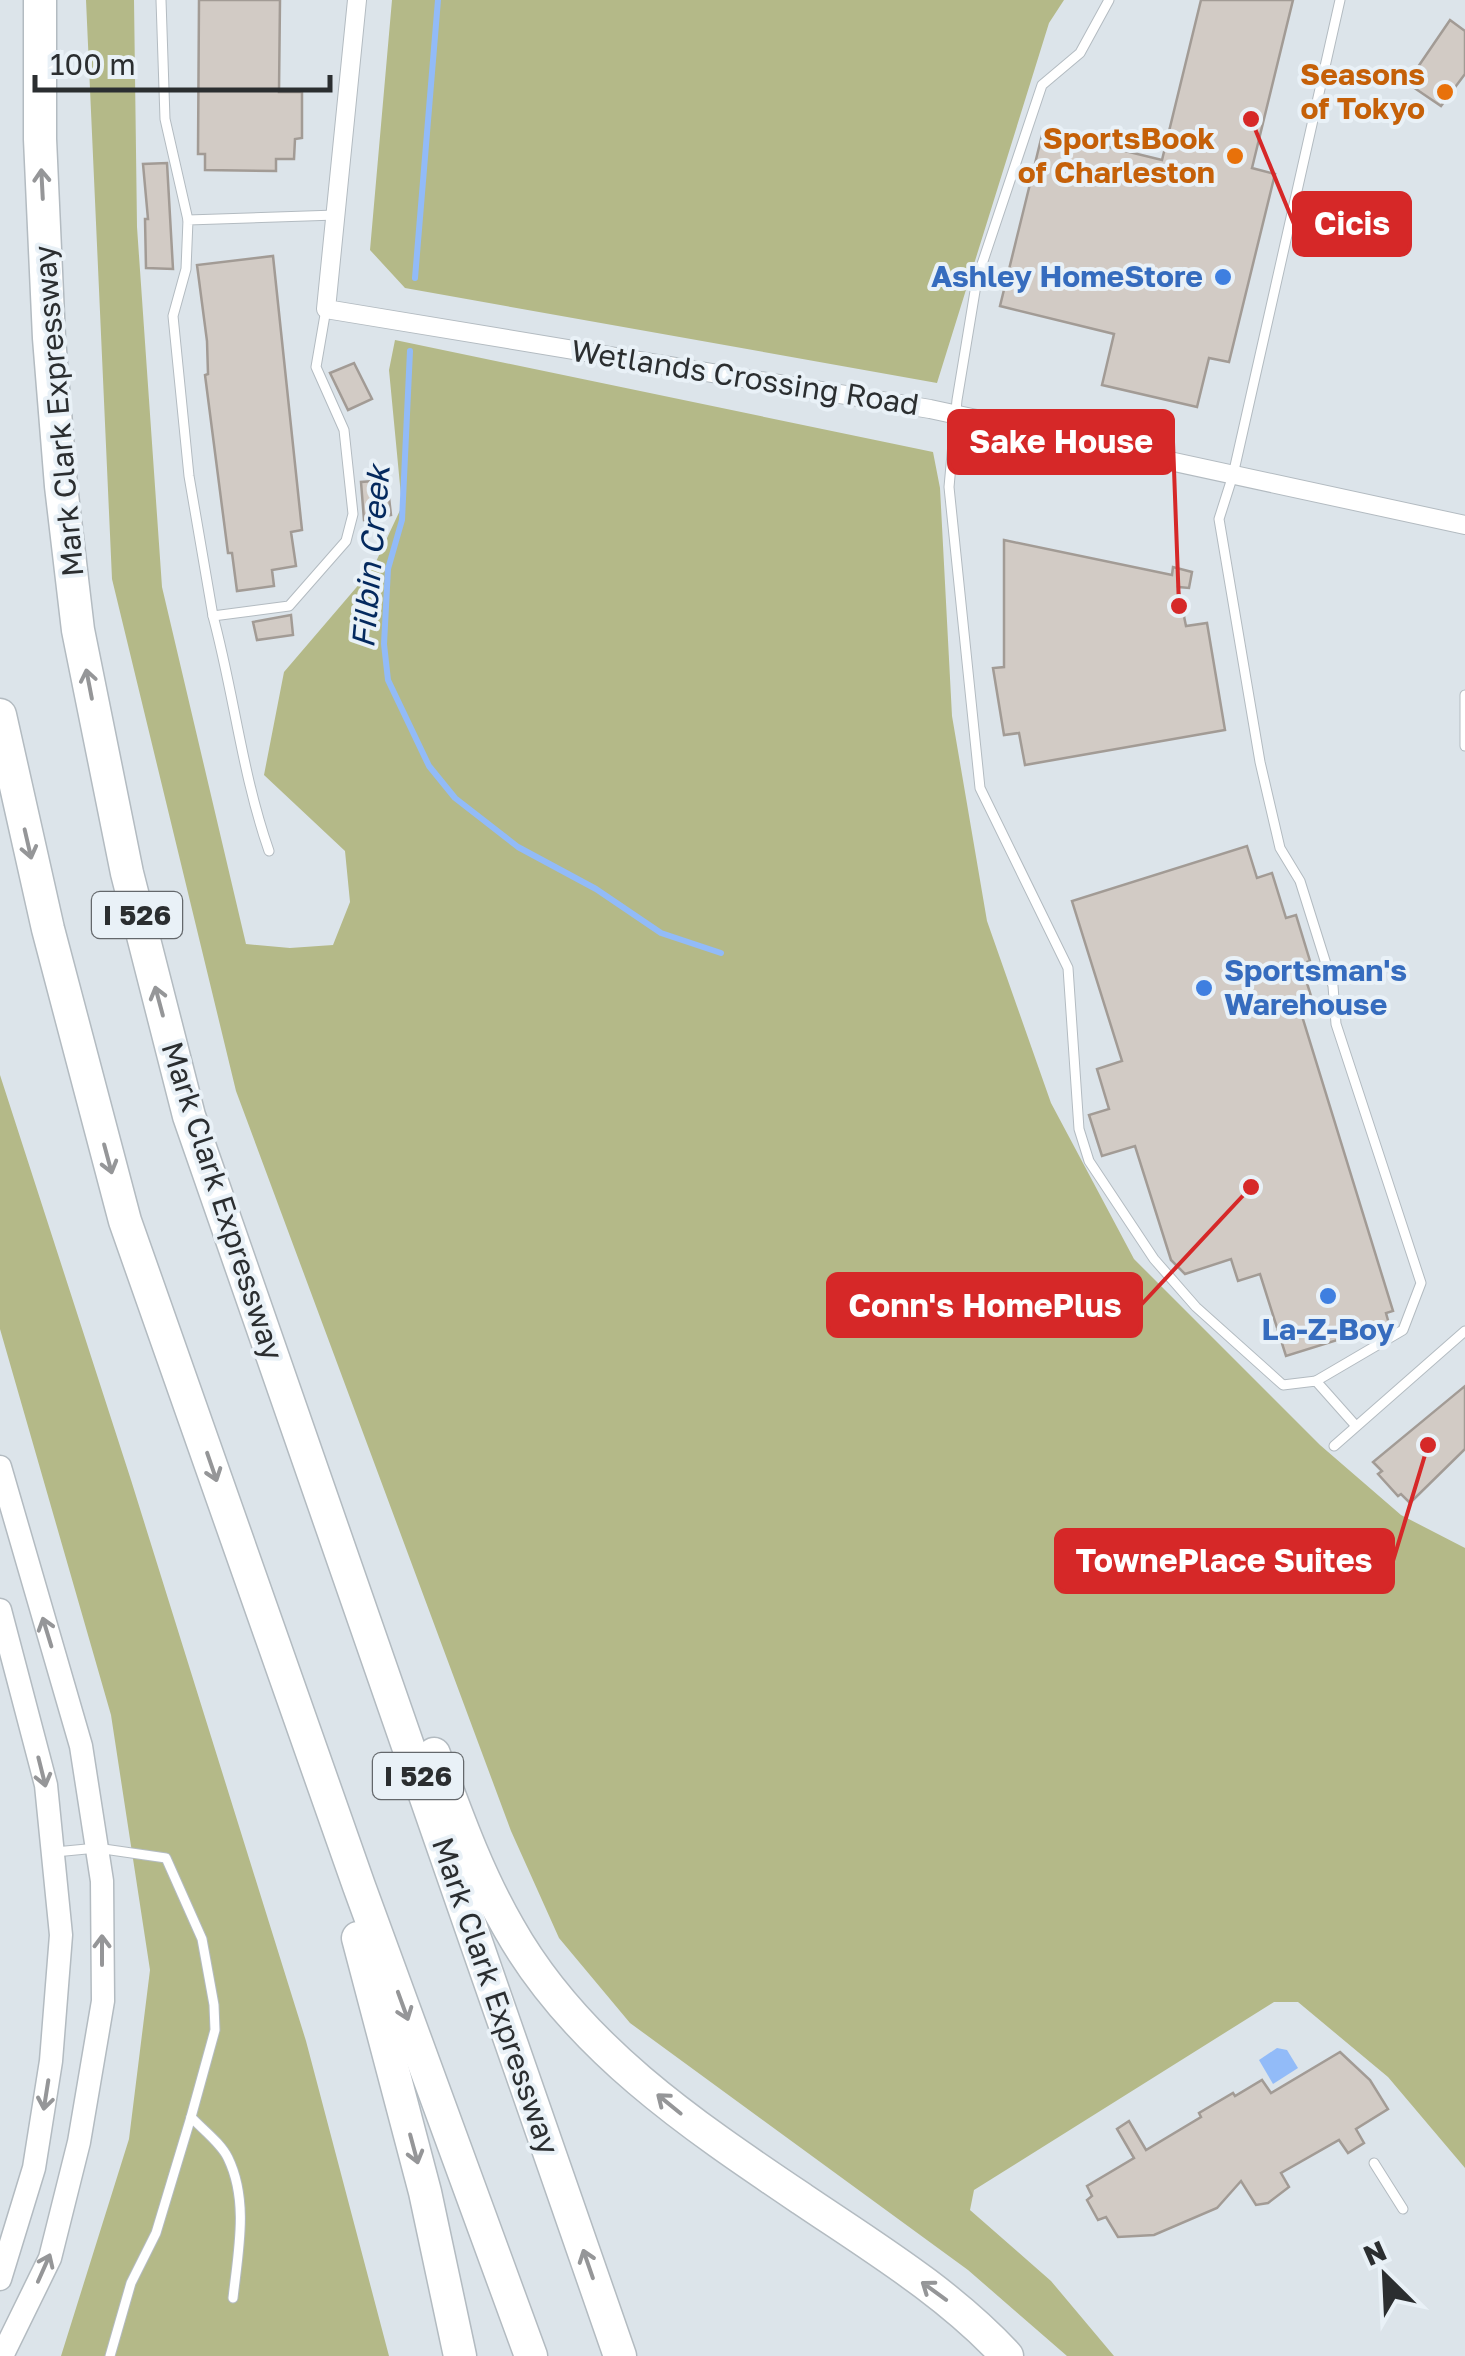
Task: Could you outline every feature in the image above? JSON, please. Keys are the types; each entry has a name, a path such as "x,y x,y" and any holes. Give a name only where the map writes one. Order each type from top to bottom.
{"highway":[{"name":"Mark Clark Expressway","path":"40,0 40,140 49,338 61,486 78,630 126,873 189,1116 620,2356"},
{"name":"I 526","path":"0,715 48,929 125,1220 359,1886 531,2356"},
{"path":"216,1195 478,1871 535,1968 570,2014 645,2085 706,2134 959,2309 1007,2356"},
{"path":"242,1551 345,1889 425,2192 460,2356"}],"street":[{"path":"326,308 357,0"},
{"name":"Wetlands Crossing Road","path":"326,308 954,414 1465,525"},
{"path":"0,1466 82,1746 102,1881 102,2001 78,2142 50,2258 2,2356"},
{"path":"0,1610 46,1785 61,1935 51,2061 34,2168 0,2278"}],"lane":[{"path":"160,0 165,119 188,220 186,268 173,316 189,476 249,790 269,850"},
{"path":"1109,0 1080,52 1042,85 977,279 954,414 949,487 980,788 1068,968 1074,1032 1073,1081 1079,1129 1089,1160 1154,1258 1196,1307 1283,1385 1316,1381 1404,1330 1420,1283 1336,1024 1333,986 1300,881 1280,848 1260,762 1219,519 1233,474 1340,0"},
{"path":"188,220 336,215"},
{"path":"214,616 289,606 346,541 353,514 344,430 316,368 326,308"},
{"path":"1465,695 1465,746"},
{"path":"1334,1446 1465,1331"},
{"path":"1316,1381 1356,1426"},
{"path":"53,1852 97,1848 166,1858 202,1938 214,2005 215,2030 191,2117 156,2234 131,2282 110,2356"},
{"path":"191,2117 227,2156 238,2195 241,2227 233,2298"},
{"path":"1374,2164 1403,2210"}],"green space":[{"path":"86,0 134,0 137,227 162,587 246,944 290,948 333,945 350,902 345,851 264,775 284,672 373,568 402,506 389,370 395,340 933,452 940,488 952,716 987,921 1051,1103 1134,1259 1320,1445 1401,1515 1465,1548 1465,2168 1388,2077 1298,2002 1274,2002 974,2190 970,2210 1051,2281 1114,2356 1067,2356 968,2270 630,2023 559,1938 511,1831 236,1091 112,579"},
{"path":"392,0 1064,0 1049,23 937,383 405,288 370,250"},
{"path":"0,1075 306,2041 389,2356 61,2356 129,2139 150,1970 111,1715 0,1329"}],"water":[{"path":"1277,2048 1287,2050 1298,2068 1273,2084 1259,2060"}],"building":[{"path":"199,0 280,0 279,92 302,92 302,138 295,139 294,159 276,159 276,171 205,170 205,154 198,154"},
{"path":"1201,0 1293,0 1252,168 1275,174 1229,362 1209,358 1197,407 1102,385 1114,334 1000,306 1043,131 1162,160"},
{"path":"1450,20 1465,31 1465,74 1441,106 1407,83"},
{"path":"167,163 173,269 146,268 148,219 143,164"},
{"path":"273,256 302,530 291,532 296,566 272,570 274,586 237,591 232,553 228,553 205,375 207,341 197,265"},
{"path":"354,363 372,399 348,410 330,373"},
{"path":"387,480 391,515 364,520 361,482"},
{"path":"1004,540 1172,575 1173,567 1192,572 1189,588 1178,587 1186,626 1207,623 1225,730 1025,765 1019,733 1004,735 993,668 1004,667"},
{"path":"291,615 293,635 257,640 253,622"},
{"path":"1247,846 1257,878 1272,873 1286,918 1296,915 1310,961 1301,964 1316,1012 1302,1016 1393,1311 1386,1313 1389,1324 1286,1356 1260,1274 1238,1281 1231,1259 1185,1274 1171,1260 1135,1146 1102,1156 1089,1115 1109,1109 1097,1069 1122,1061 1072,901"},
{"path":"1465,1386 1465,1449 1410,1503 1378,1474 1382,1471 1373,1462"},
{"path":"1340,2052 1370,2080 1388,2109 1356,2129 1364,2143 1348,2153 1339,2140 1281,2173 1289,2187 1268,2203 1256,2205 1241,2181 1217,2208 1154,2235 1118,2237 1106,2217 1098,2220 1087,2200 1092,2196 1087,2186 1134,2158 1117,2129 1129,2121 1146,2150 1233,2093 1235,2096 1262,2080 1271,2093"}],"waterway":[{"name":"Filbin Creek","path":"415,278 438,0"},
{"name":"Filbin Creek","path":"410,351 402,520 388,569 384,644 388,680 429,766 455,798 518,847 596,889 661,933 721,953"}],"place":[{"name":"Seasons of Tokyo","path":"1445,92"},
{"name":"Cicis","path":"1251,119"},
{"name":"SportsBook of Charleston","path":"1235,156"},
{"name":"Ashley HomeStore","path":"1223,277"},
{"name":"Sake House","path":"1179,606"},
{"name":"Sportsman's Warehouse","path":"1204,988"},
{"name":"Conn's HomePlus","path":"1251,1187"},
{"name":"La-Z-Boy","path":"1328,1296"},
{"name":"TownePlace Suites","path":"1428,1445"}]}
